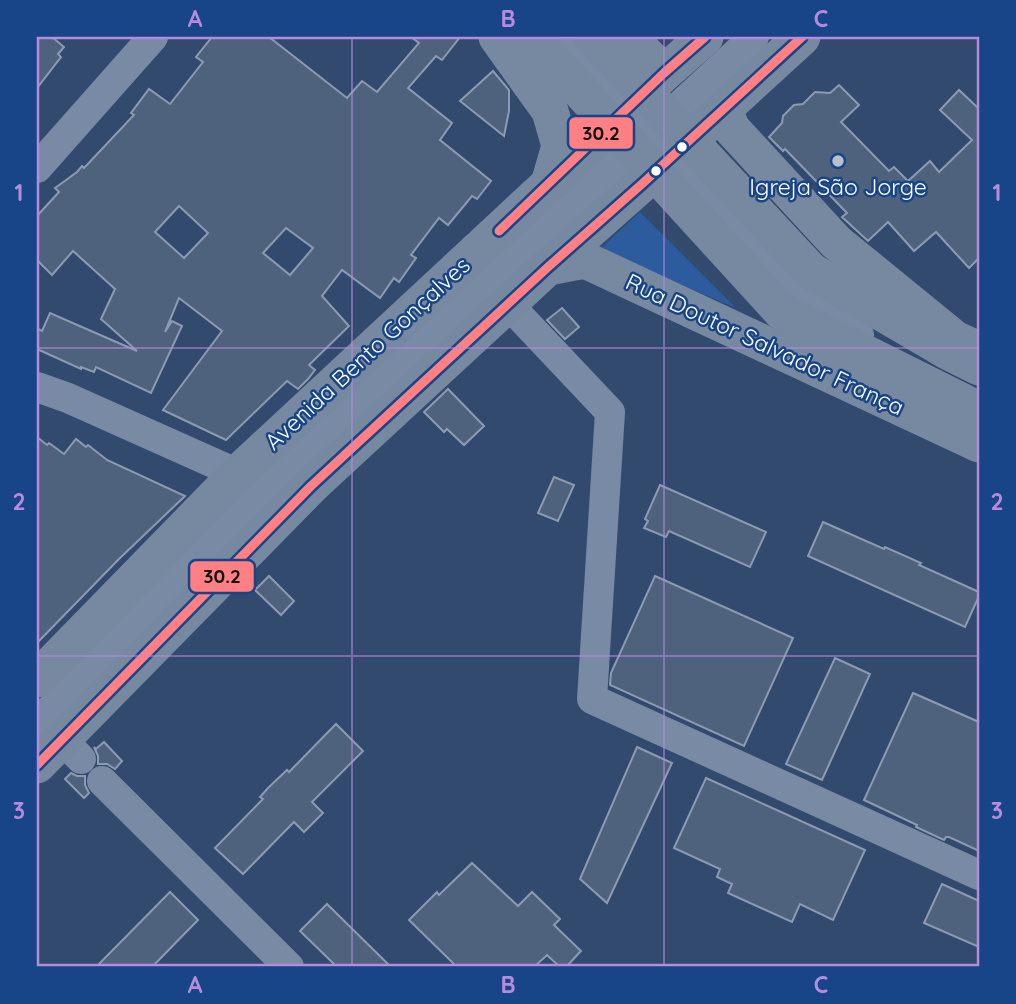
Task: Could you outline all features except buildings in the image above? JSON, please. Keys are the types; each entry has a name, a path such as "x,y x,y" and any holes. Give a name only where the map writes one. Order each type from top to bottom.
{"main road":[{"path":"497,37 550,111 560,146 549,184"},
{"path":"531,37 781,311 979,410"},
{"path":"593,37 811,271 948,352 979,367"},
{"path":"629,37 664,74"},
{"name":"Avenida Bento Gonçalves","path":"37,679 252,480 549,184 705,37"},
{"path":"37,765 312,486 802,37"},
{"path":"726,106 732,129 835,242 955,339 979,350"},
{"path":"758,341 762,284 790,254 811,246 835,242"},
{"name":"Rua Doutor Salvador França","path":"548,267 585,260 979,444"}],"street":[{"path":"37,168 153,37"},
{"path":"562,37 796,293 901,362 979,399"},
{"path":"60,740 252,480 754,37"},
{"path":"508,304 610,412 592,699 979,875"},
{"path":"37,387 68,398 252,480 312,486"},
{"path":"102,781 289,967"}],"shaded area":[{"path":"640,212 736,308 599,250"}],"transit line":[{"name":"30.2","path":"499,231 705,37"},
{"name":"30.2","path":"37,765 311,486 802,37"}],"place":[{"name":"Igreja São Jorge","path":"838,161"}]}
